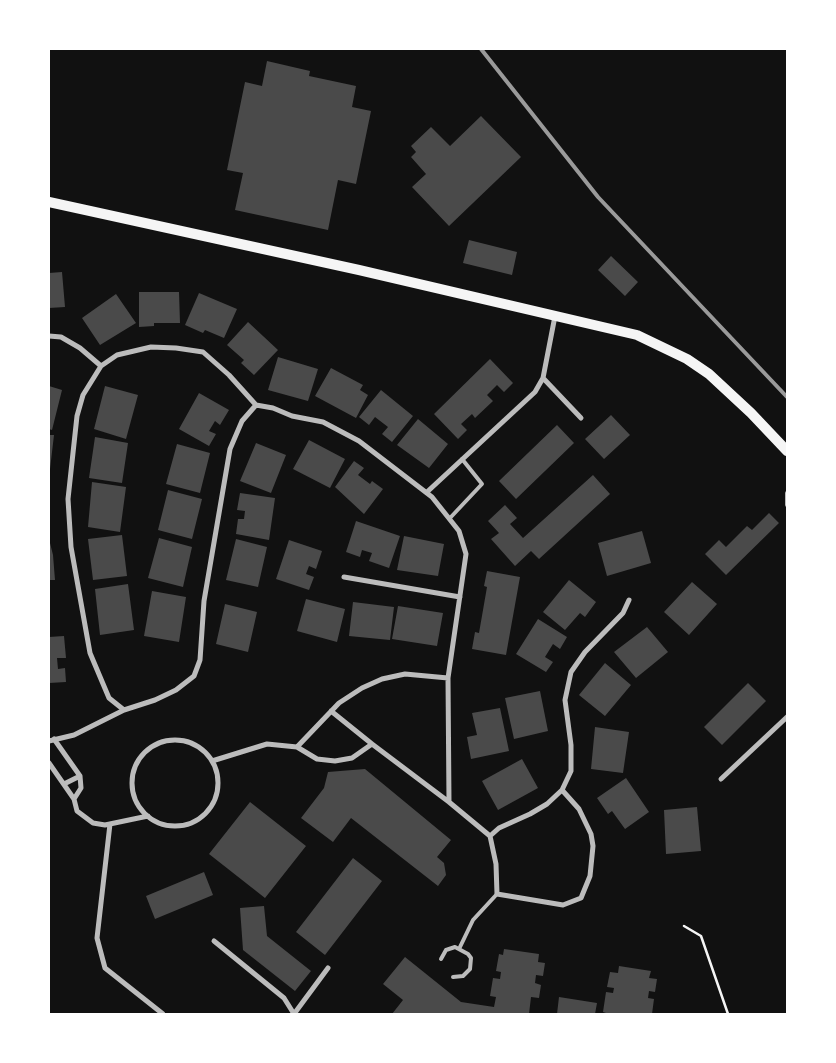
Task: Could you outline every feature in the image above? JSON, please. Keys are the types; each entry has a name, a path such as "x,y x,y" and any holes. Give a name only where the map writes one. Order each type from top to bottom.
{"main road":[{"path":"49,202 556,315 637,335 687,359 729,392 787,451"}],"street":[{"path":"427,492 534,392 543,378 556,315"},
{"path":"49,336 61,338 80,348 102,366"},
{"path":"124,710 109,698 90,653 70,546 68,498 77,416 83,395 102,366 117,355 137,349 176,348 203,352 229,375 256,406 273,408 292,416 323,422 335,427 390,463 427,492 459,531 466,554 448,678 449,802"},
{"path":"543,378 581,418"},
{"path":"74,799 81,788 80,776 52,740 74,735 124,710 176,690 194,676 200,660 204,601 230,449 242,421 256,406"},
{"path":"344,578 460,597"},
{"path":"490,836 499,828 541,807 562,790 571,771 571,745 565,700 571,672 585,652 622,613 629,600"},
{"path":"297,747 331,711 357,690 382,679 404,674 448,678"},
{"path":"331,711 490,836 496,864 497,894 563,905 572,903 584,894 590,876 592,861 591,834 579,809 562,790"},
{"path":"721,779 787,717"},
{"path":"179,739 194,744 212,761 218,776 218,793 212,807 201,819 187,825 170,826 148,816 135,799 132,788 133,769 138,759 148,748 163,741 179,739"},
{"path":"212,761 267,744 297,747 317,759 335,761 352,758 372,744"},
{"path":"49,764 74,799 77,811 93,823 110,824 148,816"},
{"path":"64,784 80,776"},
{"path":"110,824 97,938 105,968 162,1014"},
{"path":"214,940 284,998 294,1014 328,968"}],"lane":[{"path":"450,518 482,484 462,459"},
{"path":"787,494 787,505"},
{"path":"460,948 473,920 497,894"},
{"path":"441,958 450,948 460,948 468,954 471,964 467,973 453,977"}],"path":[{"path":"684,926 701,936 728,1014"}],"building":[{"path":"267,61 310,71 309,76 356,86 352,107 371,111 356,184 338,180 328,230 235,210 243,173 227,170 245,82 262,86"},
{"path":"481,116 521,157 449,226 412,187 426,174 411,157 416,152 411,146 431,127 450,146"},
{"path":"469,240 517,252 512,275 463,263"},
{"path":"611,256 638,282 625,296 598,270"},
{"path":"62,272 65,307 49,308 49,273"},
{"path":"139,292 179,292 180,323 154,323 154,326 139,327"},
{"path":"199,293 237,309 224,338 205,330 203,333 185,325"},
{"path":"116,294 136,323 100,345 82,318"},
{"path":"248,322 278,350 254,375 241,363 244,360 227,345"},
{"path":"278,357 318,369 308,401 268,390"},
{"path":"490,359 513,383 504,392 497,385 487,395 493,401 475,418 472,414 461,424 467,430 458,439 434,414"},
{"path":"331,368 363,385 360,390 368,395 356,418 315,396"},
{"path":"49,386 62,390 52,430 49,429"},
{"path":"105,386 138,395 126,439 94,429"},
{"path":"381,390 413,416 392,442 382,434 388,427 375,417 369,425 359,417"},
{"path":"199,393 229,410 220,425 215,421 209,431 216,434 209,446 179,429"},
{"path":"611,415 630,435 604,459 585,439"},
{"path":"418,419 448,444 429,468 397,445"},
{"path":"557,425 574,443 516,499 499,481"},
{"path":"49,435 54,435 50,469 49,469"},
{"path":"95,437 128,443 122,483 89,478"},
{"path":"309,440 345,459 330,488 293,469"},
{"path":"256,443 286,455 271,493 240,481"},
{"path":"177,444 210,453 200,493 166,484"},
{"path":"354,461 364,468 358,475 370,484 372,481 383,489 364,514 335,487"},
{"path":"593,475 610,494 539,559 531,551 515,566 491,539 499,533 488,521 505,505 517,518 510,524 523,538"},
{"path":"92,482 126,487 120,532 88,527"},
{"path":"168,490 202,499 192,539 158,530"},
{"path":"240,493 275,498 269,540 236,534 238,519 244,519 245,511 237,510"},
{"path":"769,513 779,523 726,575 705,554 719,540 726,547 747,526 752,530"},
{"path":"356,521 400,536 389,568 369,561 372,553 362,550 360,557 346,552"},
{"path":"642,531 651,563 607,576 598,543"},
{"path":"122,535 127,576 93,580 88,539"},
{"path":"404,536 444,544 438,576 397,570"},
{"path":"159,538 192,547 183,587 148,578"},
{"path":"49,539 53,555 55,580 49,580"},
{"path":"236,539 267,547 258,587 226,580"},
{"path":"289,540 322,551 316,569 309,566 306,574 314,577 309,590 276,579"},
{"path":"487,571 520,577 506,655 472,649 475,632 479,633 487,587 484,586"},
{"path":"569,580 596,602 585,617 580,613 565,630 543,612"},
{"path":"692,582 717,604 689,635 664,612"},
{"path":"128,584 134,630 100,635 95,589"},
{"path":"152,591 186,597 179,642 144,636"},
{"path":"306,599 345,609 337,642 297,631"},
{"path":"353,602 394,607 390,640 349,636"},
{"path":"225,604 257,612 248,652 216,644"},
{"path":"398,606 443,613 437,646 392,639"},
{"path":"538,619 567,637 560,649 553,644 545,657 553,662 546,672 516,654"},
{"path":"647,627 668,652 636,678 614,652"},
{"path":"64,636 66,658 57,658 58,669 65,668 66,682 49,683 49,637"},
{"path":"605,663 631,685 605,716 579,695"},
{"path":"748,683 766,701 722,745 704,727"},
{"path":"540,691 548,731 514,739 505,698"},
{"path":"500,708 509,751 471,759 467,737 477,735 472,713"},
{"path":"595,727 629,732 623,773 591,769"},
{"path":"522,759 538,788 498,810 482,781"},
{"path":"365,769 451,840 437,857 444,863 446,875 438,886 351,818 333,842 301,818 324,788 328,772"},
{"path":"626,778 649,812 625,829 612,811 608,814 597,798"},
{"path":"250,802 306,846 265,898 209,854"},
{"path":"697,807 701,851 666,854 664,810"},
{"path":"353,858 382,881 325,955 296,932"},
{"path":"204,872 213,895 155,919 146,896"},
{"path":"264,906 267,936 311,971 295,991 243,950 240,908"},
{"path":"504,949 539,954 538,962 545,963 543,976 536,975 535,983 541,985 539,998 531,997 529,1014 392,1014 403,1000 383,984 405,957 461,1002 494,1007 496,997 490,996 493,978 500,979 501,972 496,971 499,954 503,955"},
{"path":"619,966 651,971 649,978 657,979 655,992 649,991 648,998 654,999 652,1014 609,1014 603,1012 606,992 613,993 614,988 607,987 610,972 618,973"},
{"path":"559,997 597,1003 595,1014 557,1014"}],"railway":[{"path":"481,49 598,197 787,397"}]}
